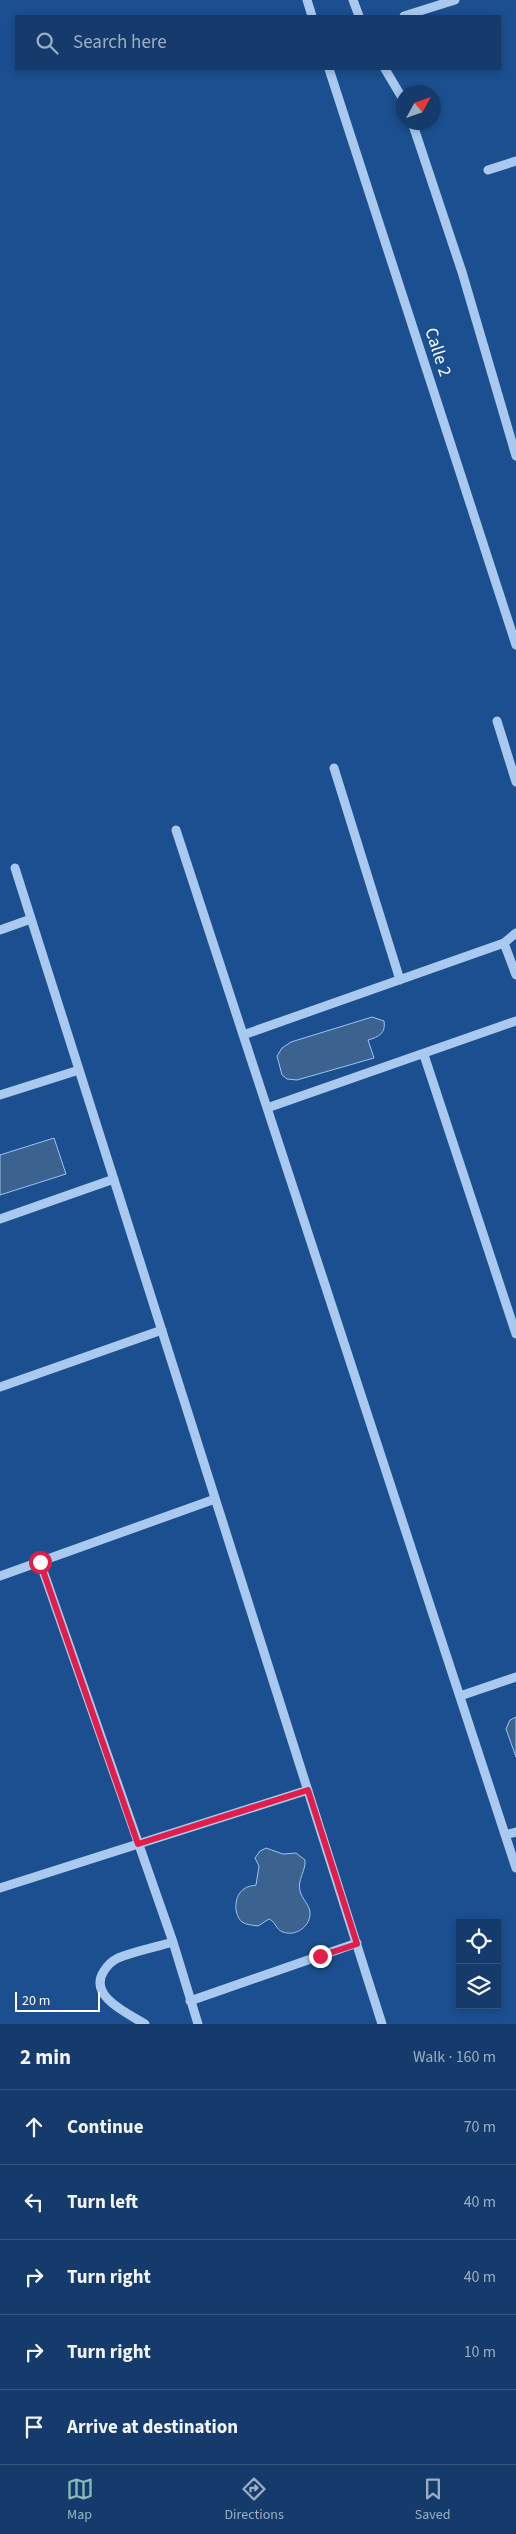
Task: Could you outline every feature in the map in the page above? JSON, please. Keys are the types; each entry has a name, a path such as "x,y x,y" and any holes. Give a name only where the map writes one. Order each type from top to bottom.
{"street":[{"path":"307,0 312,15"},
{"path":"353,0 359,15"},
{"path":"407,15 455,0"},
{"name":"Calle 2","path":"329,70 516,645"},
{"path":"386,70 396,88"},
{"path":"415,130 462,272 513,438 516,456"},
{"path":"488,170 516,161"},
{"path":"497,721 516,782"},
{"path":"334,768 400,980"},
{"path":"176,830 516,1868"},
{"path":"15,868 382,2024"},
{"path":"0,930 31,919"},
{"path":"243,1035 504,943 516,933"},
{"path":"504,943 516,975"},
{"path":"267,1108 424,1055 516,1021"},
{"path":"424,1055 516,1334"},
{"path":"0,1095 79,1070"},
{"path":"0,1220 114,1179"},
{"path":"0,1387 162,1330"},
{"path":"0,1576 215,1499"},
{"path":"40,1562 173,1942 198,2024"},
{"path":"460,1696 516,1677"},
{"path":"0,1888 308,1790"},
{"path":"505,1835 516,1832"},
{"path":"145,2024 107,1998 100,1986 99,1977 106,1967 117,1958 173,1942"},
{"path":"190,2001 357,1944"}],"water":[{"path":"372,1017 384,1021 384,1029 381,1034 368,1040 374,1058 297,1080 287,1079 282,1075 277,1056 282,1048 291,1042"},
{"path":"54,1138 66,1174 0,1195 0,1155"},
{"path":"516,1717 516,1757 506,1729 510,1720"},
{"path":"266,1848 283,1854 296,1853 305,1860 299,1887 309,1909 310,1917 305,1926 298,1932 288,1933 281,1931 269,1919 258,1926 245,1924 239,1919 237,1914 238,1896 245,1888 256,1885 259,1866 255,1858 260,1851"}],"route":[{"path":"40,1562 138,1844 308,1790 357,1944 320,1956"}]}
